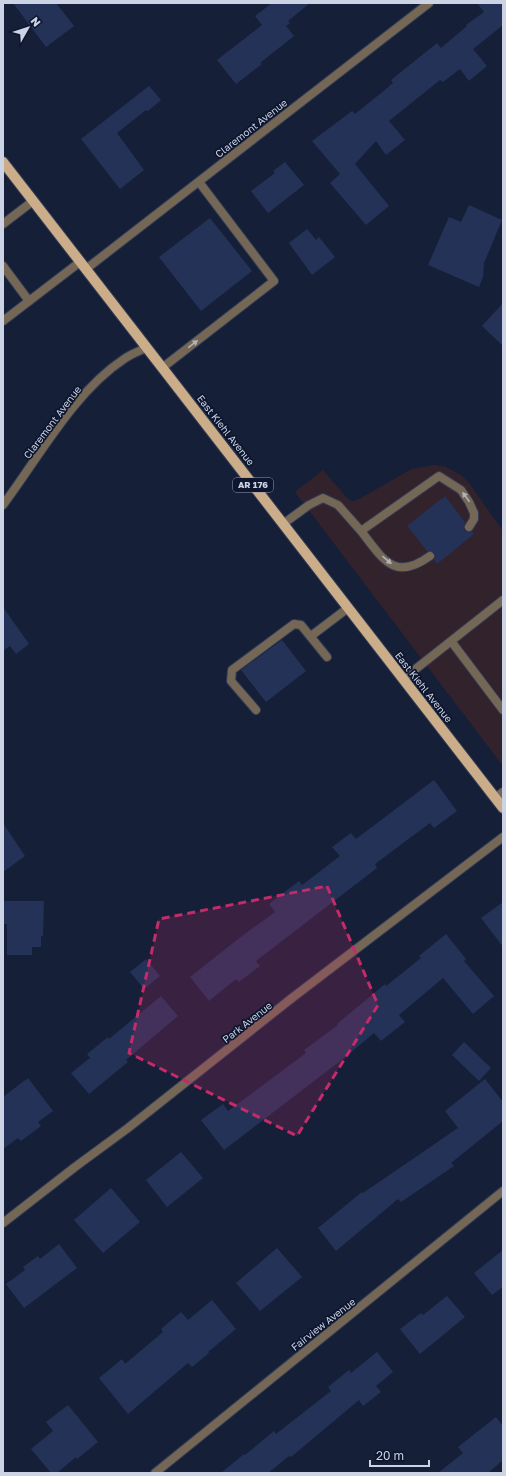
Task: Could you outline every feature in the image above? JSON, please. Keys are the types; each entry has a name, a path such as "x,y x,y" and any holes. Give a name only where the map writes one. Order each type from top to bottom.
{"main road":[{"name":"East Kiehl Avenue","path":"3,162 403,680 499,795 503,808"}],"street":[{"name":"Claremont Avenue","path":"3,321 83,266 198,182 429,3"},
{"path":"162,368 274,281 198,182"},
{"path":"3,224 33,201"},
{"path":"3,266 30,301"},
{"name":"Claremont Avenue","path":"3,505 79,400 98,380 124,359 146,348"},
{"path":"361,531 439,476 461,490 470,502 474,513 474,519 469,526"},
{"path":"283,524 308,505 323,498 338,505 380,555 393,566 404,568 420,563 430,556"},
{"path":"403,680 503,600"},
{"path":"311,636 348,608"},
{"path":"256,710 231,681 232,670 294,624 301,625 327,657"},
{"path":"451,641 503,710"},
{"name":"Park Avenue","path":"3,1223 75,1166 128,1128 292,998 503,837"},
{"name":"Fairview Avenue","path":"155,1473 503,1191"}],"highlighted area":[{"path":"327,886 378,1005 297,1136 129,1053 159,919"}],"shaded area":[{"path":"434,465 446,467 461,475 469,483 503,531 503,766 295,492 323,470 348,499 352,501 357,500 412,469"}],"building":[{"path":"13,3 56,3 74,26 46,47"},
{"path":"272,3 310,3 288,21 290,23 286,26 294,36 236,84 217,60 262,25 255,16"},
{"path":"477,3 503,3 503,25 473,49 487,66 469,81 460,69 443,82 440,80 389,121 405,140 386,155 376,141 355,164 389,206 366,225 330,183 340,174 312,141 352,111 355,114 393,83 391,80 437,43 441,48 467,26 466,25 484,12"},
{"path":"149,86 161,100 117,133 144,170 120,189 81,139"},
{"path":"285,162 304,185 268,213 251,191 275,173 273,171"},
{"path":"469,205 502,220 484,263 483,277 479,287 428,265 449,217 461,222"},
{"path":"210,218 252,271 201,311 159,257"},
{"path":"307,229 316,240 319,237 335,257 312,275 289,243"},
{"path":"503,303 503,346 482,326"},
{"path":"445,496 465,522 464,530 468,532 472,531 474,534 437,564 434,560 434,553 427,551 407,526"},
{"path":"3,607 29,644 16,654 10,646 3,651"},
{"path":"282,640 306,671 266,702 241,670"},
{"path":"434,780 457,811 434,828 430,823 375,864 377,868 256,961 260,966 239,982 236,979 209,1001 190,977 275,912 269,904 299,881 302,885 340,856 332,847 351,833 356,839"},
{"path":"3,823 25,856 3,872"},
{"path":"3,901 44,901 43,936 41,936 41,947 32,947 32,955 7,955 7,924 3,924"},
{"path":"503,902 503,947 481,918"},
{"path":"446,934 466,959 464,961 494,996 473,1014 443,978 399,1015 405,1022 381,1041 374,1033 343,1059 224,1150 201,1120 223,1104 228,1111 306,1053 304,1050 338,1025 337,1024 385,984 386,986 421,958 419,956"},
{"path":"146,959 160,976 144,989 130,972"},
{"path":"161,996 178,1016 126,1060 128,1062 89,1094 71,1073 90,1058 87,1054 108,1037 109,1039"},
{"path":"464,1042 491,1068 479,1081 452,1055"},
{"path":"28,1078 53,1111 38,1122 41,1126 21,1141 18,1138 3,1149 3,1097"},
{"path":"485,1079 503,1102 503,1121 451,1163 454,1166 401,1202 398,1199 336,1251 318,1228 362,1192 363,1193 458,1128 445,1111"},
{"path":"181,1152 203,1178 167,1207 146,1180"},
{"path":"111,1188 140,1222 103,1253 74,1220"},
{"path":"59,1244 77,1268 24,1308 6,1284 25,1270 23,1267 38,1256 40,1259"},
{"path":"277,1248 302,1277 260,1311 236,1283"},
{"path":"503,1250 503,1287 492,1295 474,1273"},
{"path":"447,1296 465,1317 420,1354 400,1329 421,1313 423,1315"},
{"path":"212,1300 236,1329 192,1367 188,1363 128,1414 99,1378 122,1359 125,1364 163,1332 161,1329 181,1312 188,1320"},
{"path":"377,1352 393,1372 376,1386 381,1392 363,1406 359,1400 291,1457 289,1456 268,1473 221,1473 274,1431 276,1434 331,1391 328,1387 349,1370 351,1373"},
{"path":"68,1405 98,1442 77,1459 76,1457 57,1473 51,1473 31,1449 53,1431 46,1422"},
{"path":"496,1417 503,1426 503,1460 488,1473 438,1473 463,1453 458,1447"}]}
